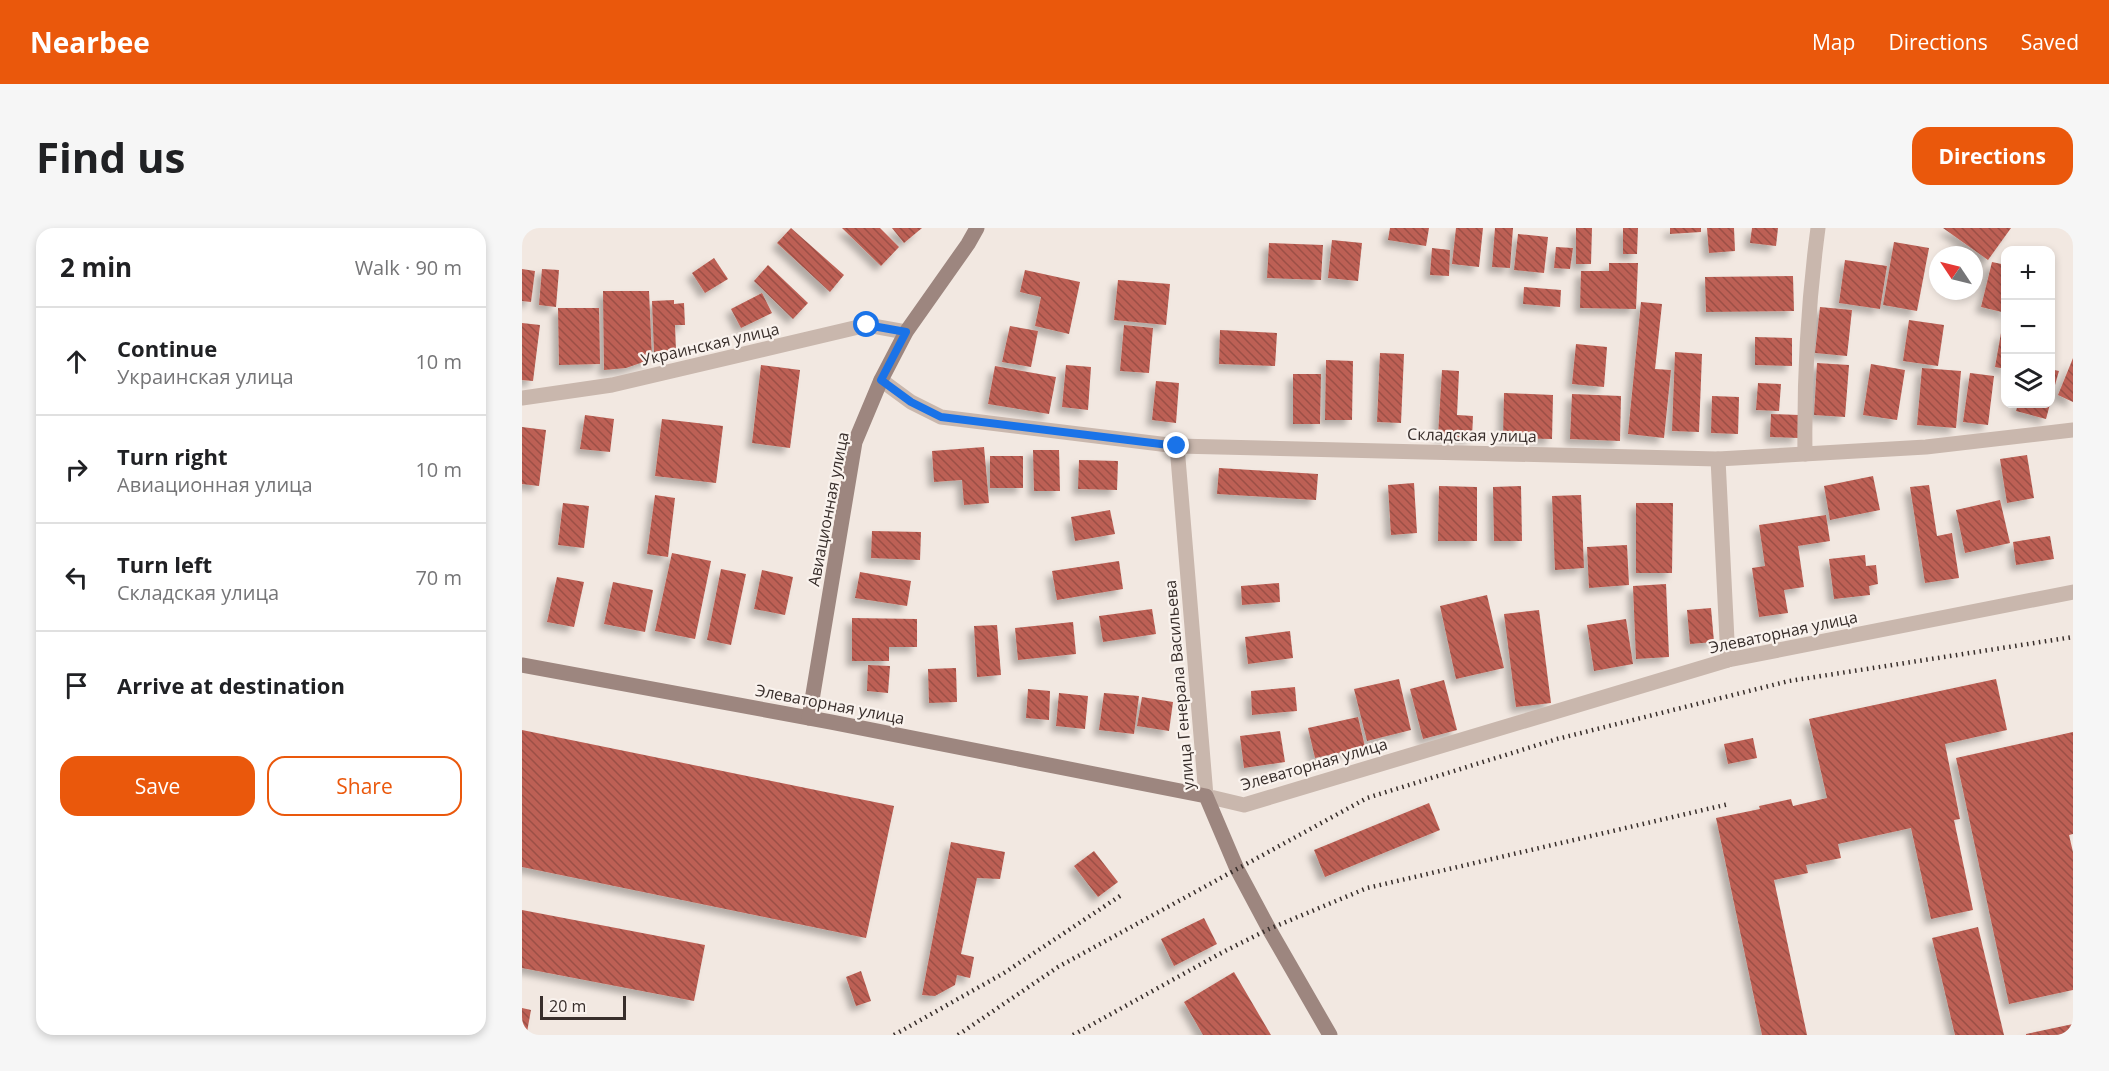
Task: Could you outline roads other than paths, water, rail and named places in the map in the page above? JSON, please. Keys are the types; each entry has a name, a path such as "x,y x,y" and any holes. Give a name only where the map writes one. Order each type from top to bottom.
{"main road":[{"name":"Авиационная улица","path":"809,718 855,442 881,380 906,332 968,244 976,228"},
{"name":"Элеваторная улица","path":"522,665 809,718 1206,796"},
{"name":"улица Генерала Васильева","path":"1206,796 1237,869 1330,1035"}],"street":[{"path":"1805,454 1806,385 1813,267 1818,228"},
{"name":"Украинская улица","path":"522,398 612,385 867,325 906,332"},
{"name":"Складская улица","path":"881,380 911,402 941,417 1177,446 1718,459 1926,447 2073,430"},
{"name":"улица Генерала Васильева","path":"1177,446 1206,796"},
{"path":"1718,459 1728,660"},
{"name":"Элеваторная улица","path":"1206,796 1244,805 1728,660 2073,592"}],"railway":[{"path":"958,1035 1058,967 1367,798 1557,739 1789,681 2073,637"},
{"path":"1073,1035 1223,952 1269,929 1367,888 1729,804"},
{"path":"894,1035 1004,973 1123,894"}]}
